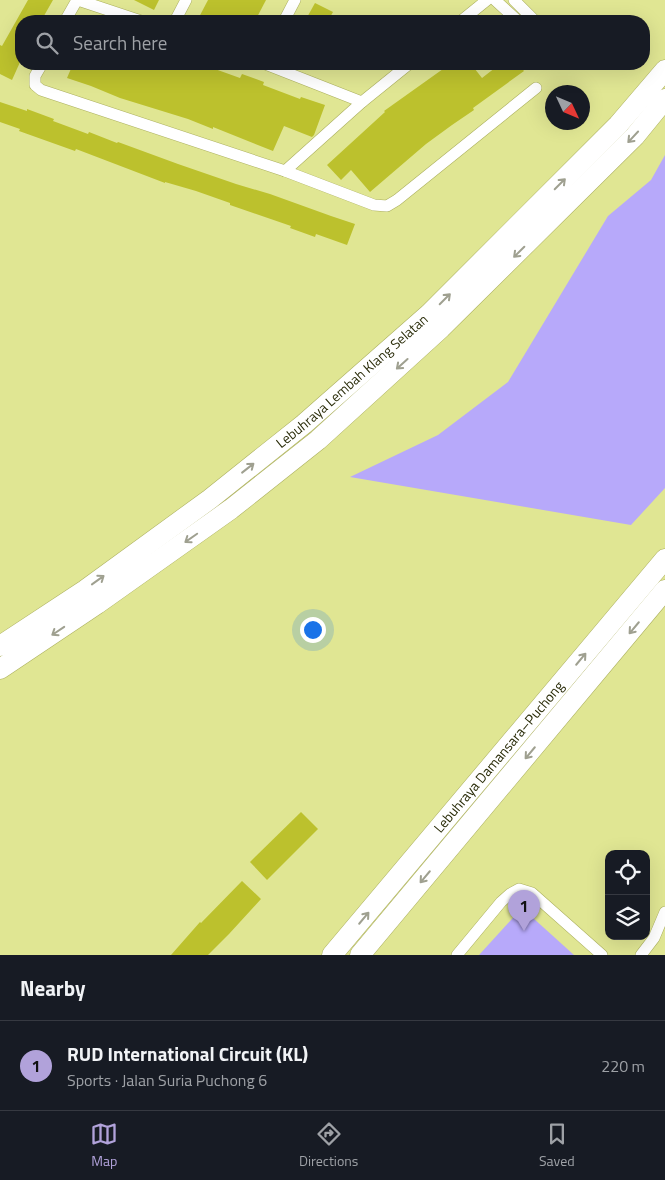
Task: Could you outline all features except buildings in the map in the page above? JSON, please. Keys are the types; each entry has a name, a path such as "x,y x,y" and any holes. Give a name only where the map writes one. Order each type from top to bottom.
{"highway":[{"name":"Lebuhraya Lembah Klang Selatan","path":"0,646 85,590 210,498 304,424 430,314 618,125 665,70"},
{"name":"Lebuhraya Lembah Klang Selatan","path":"0,669 231,510 318,440 441,328 635,136 665,100"},
{"name":"Lebuhraya Damansara–Puchong","path":"332,955 665,559"},
{"name":"Lebuhraya Damansara–Puchong","path":"360,955 665,590"}],"street":[{"path":"69,15 78,0 123,15"},
{"path":"178,15 186,0"},
{"path":"287,15 296,0"},
{"path":"468,15 487,0"},
{"path":"495,0 511,15"},
{"path":"514,0 529,15"},
{"path":"38,70 35,76 35,85 41,90 285,171 374,205 387,206 397,200 536,88"},
{"path":"280,70 362,102"},
{"path":"285,171 362,102 402,70"},
{"path":"457,955 502,902 519,889 532,893 602,955"},
{"path":"641,955 654,938 665,912"}],"shaded area":[{"path":"665,155 665,488 631,525 350,477 438,435 508,382 608,216 651,180"},
{"path":"522,908 574,955 479,955"}],"place":[{"name":"RUD International Circuit (KL)","path":"524,931"}]}
